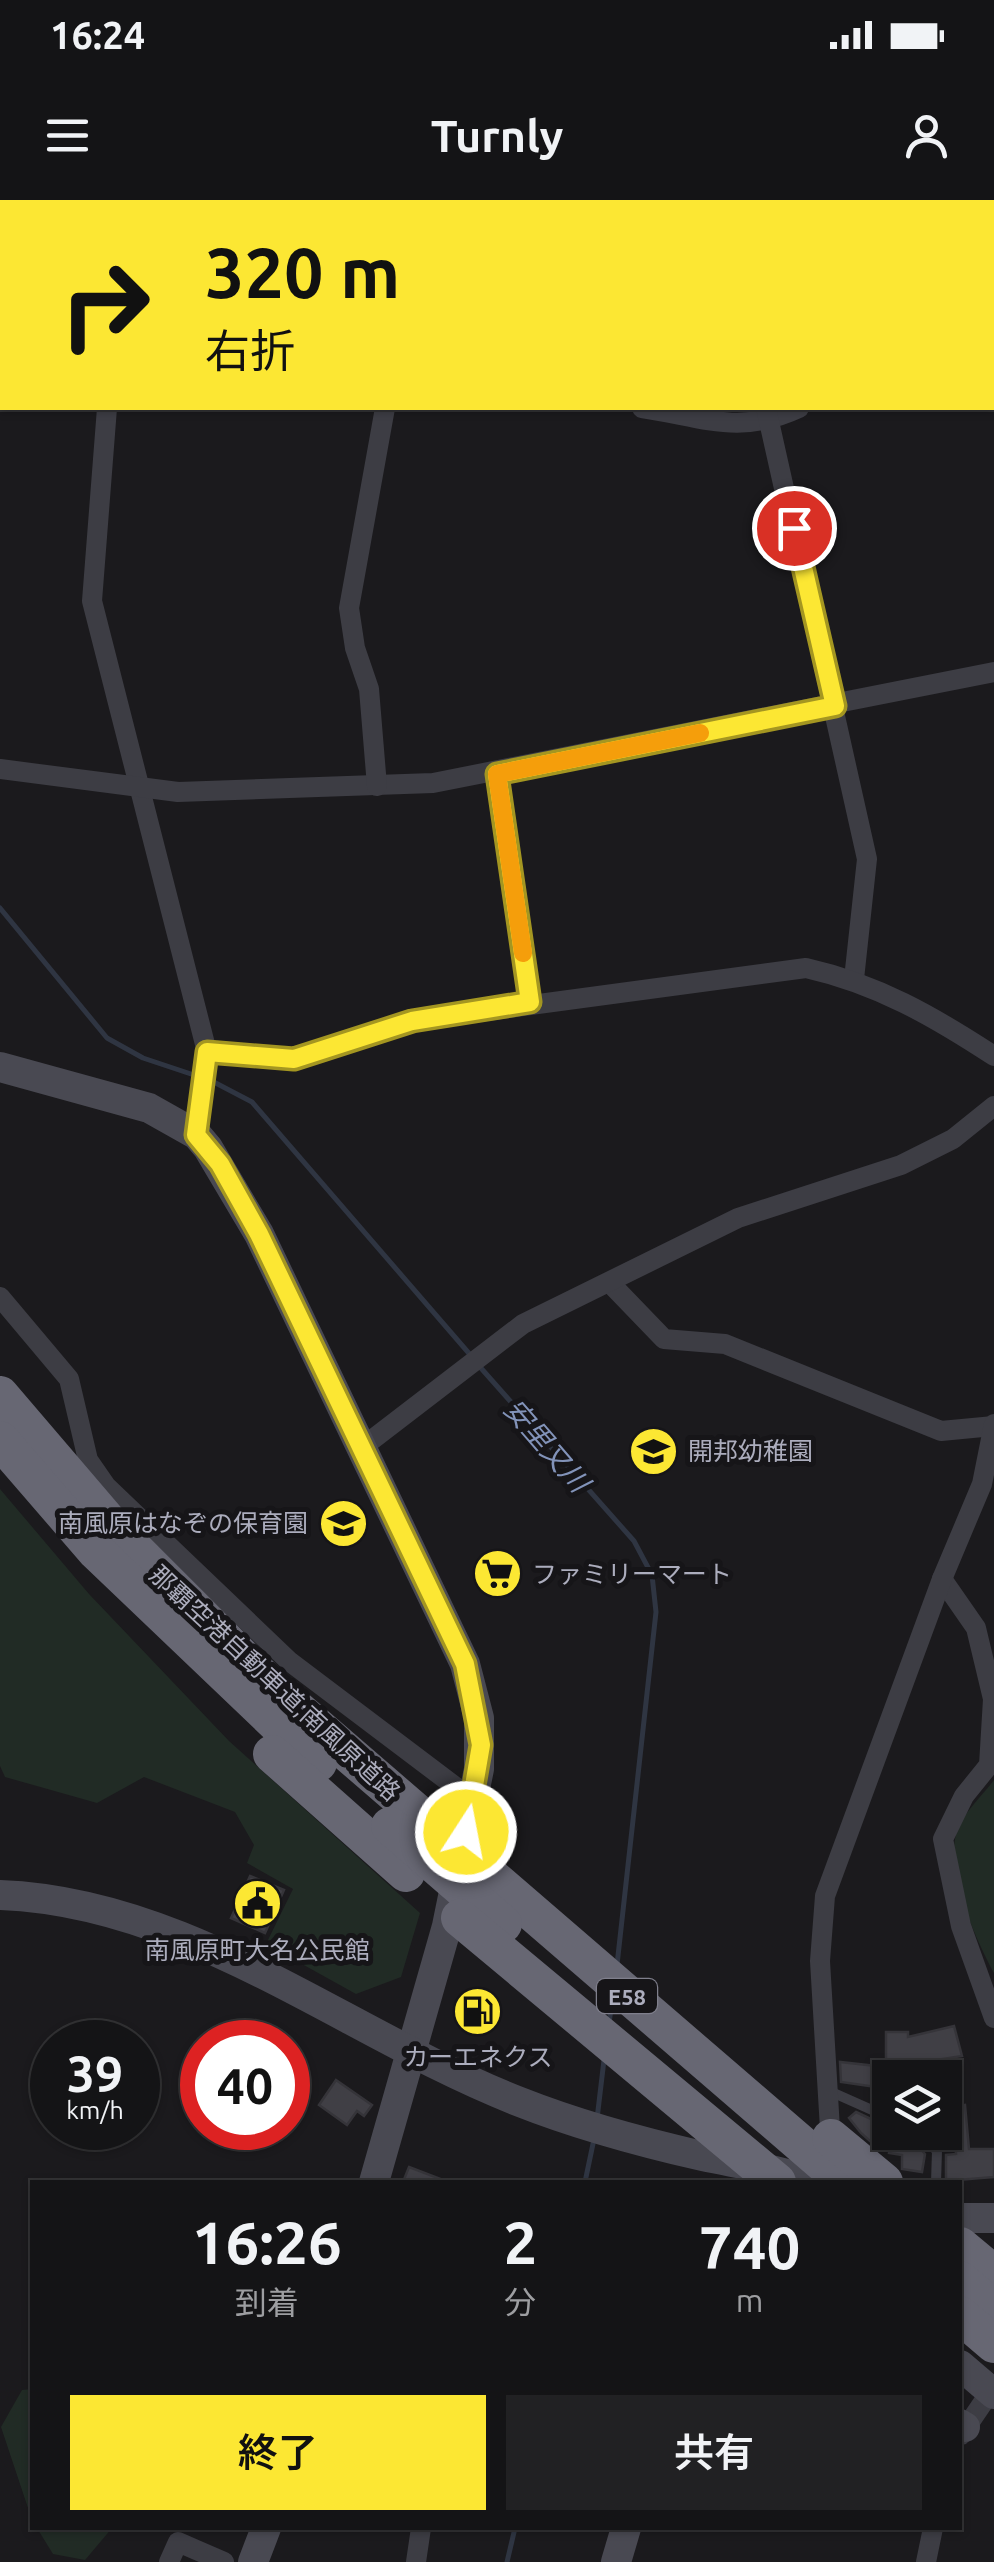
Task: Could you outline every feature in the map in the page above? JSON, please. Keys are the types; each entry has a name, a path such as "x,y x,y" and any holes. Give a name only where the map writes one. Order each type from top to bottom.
{"highway":[{"name":"那覇空港自動車道;南風原道路","path":"0,1395 14,1443 96,1551 261,1713 803,2180"},
{"name":"那覇空港自動車道;南風原道路","path":"14,1443 278,1693 840,2180"},
{"path":"96,1551 120,1601 319,1797 775,2180"},
{"path":"409,1809 458,1830 525,1878 882,2180"},
{"path":"976,2260 994,2310"},
{"path":"962,2317 994,2344"},
{"path":"962,2339 993,2383"}],"street":[{"path":"108,410 92,601 207,1052 196,1135"},
{"path":"377,786 369,689 355,648 349,608 384,410"},
{"path":"651,410 747,425 768,415 866,859 854,978"},
{"path":"0,770 178,792 377,786 497,774 994,672"},
{"path":"497,774 530,1002"},
{"path":"207,1052 294,1059 412,1021 530,1002 806,968 854,978 926,1011 994,1056"},
{"path":"0,1067 148,1108 196,1135 220,1164 259,1234 465,1664 481,1745 473,1800 447,1926 375,2180"},
{"path":"360,1449 524,1324 738,1218 900,1165 953,1139 994,1106"},
{"path":"610,1282 664,1340 725,1344 941,1431 994,1426 982,1484 942,1578 825,1896 820,1961 828,2090 842,2180"},
{"path":"0,1298 70,1379 88,1460 106,1486 289,1661 473,1800"},
{"path":"942,1578 976,1628 993,1699 990,1765 964,1796 943,1840 961,1926 994,2018"},
{"path":"0,1895 33,1896 92,1908 164,1930 269,1978 409,2053 507,2097 626,2136 805,2180"},
{"path":"962,2218 994,2218"},
{"path":"962,2366 993,2383 962,2429"},
{"path":"254,2562 265,2530"},
{"path":"416,2562 421,2530"},
{"path":"616,2562 625,2530"},
{"path":"926,2562 933,2530"},
{"path":"169,2562 178,2542 224,2562"}],"lane":[{"path":"828,2090 872,2110"},
{"path":"936,2150 936,2180"}],"shaded area":[{"path":"0,1489 89,1594 229,1741 420,1913 401,1977 356,1994 266,1944 293,1889 247,1863 254,1845 235,1812 144,1777 97,1803 5,1777 0,1766"},
{"path":"994,1780 994,1973 964,1904 954,1847 964,1818"},
{"path":"30,2389 30,2514 1,2427 22,2390"},
{"path":"38,2530 110,2530 85,2560 53,2554"}],"building":[{"name":"南風原町大名公民館","path":"250,1876 284,1890 265,1933 231,1918"},
{"path":"954,2026 962,2056 886,2060 886,2032 908,2032 908,2037"},
{"path":"840,2062 872,2065 872,2086 841,2082"},
{"path":"336,2080 372,2105 364,2116 357,2111 347,2125 319,2105"},
{"path":"965,2105 969,2149 994,2149 994,2177 946,2180 946,2155 956,2154 956,2150 962,2150"},
{"path":"856,2112 872,2119 872,2141 861,2133 849,2118"},
{"path":"922,2150 925,2154 922,2172 902,2169 902,2155 889,2153"},
{"path":"409,2167 443,2180 404,2180"}],"waterway":[{"name":"安里又川","path":"0,908 107,1038 143,1058 197,1076"},
{"name":"安里又川","path":"208,1079 252,1102 473,1358"},
{"name":"安里又川","path":"480,1367 634,1541 652,1575 656,1612 617,1965"},
{"name":"安里又川","path":"609,2024 612,2001"},
{"name":"安里又川","path":"597,2119 604,2060"},
{"name":"安里又川","path":"585,2180 594,2139"},
{"path":"507,2562 515,2530"}],"slow traffic":[{"path":"523,953 497,774 700,733"}],"place":[{"name":"開邦幼稚園","path":"653,1451"},
{"name":"南風原はなぞの保育園","path":"343,1523"},
{"name":"ファミリーマート","path":"497,1574"},
{"name":"南風原町大名公民館","path":"257,1904"},
{"name":"カーエネクス","path":"478,2011"}],"route":[{"path":"466,1832 481,1745 479,1718 465,1664 259,1234 220,1164 196,1135 207,1052 294,1059 412,1021 530,1002 497,774 835,706 794,528"}]}
